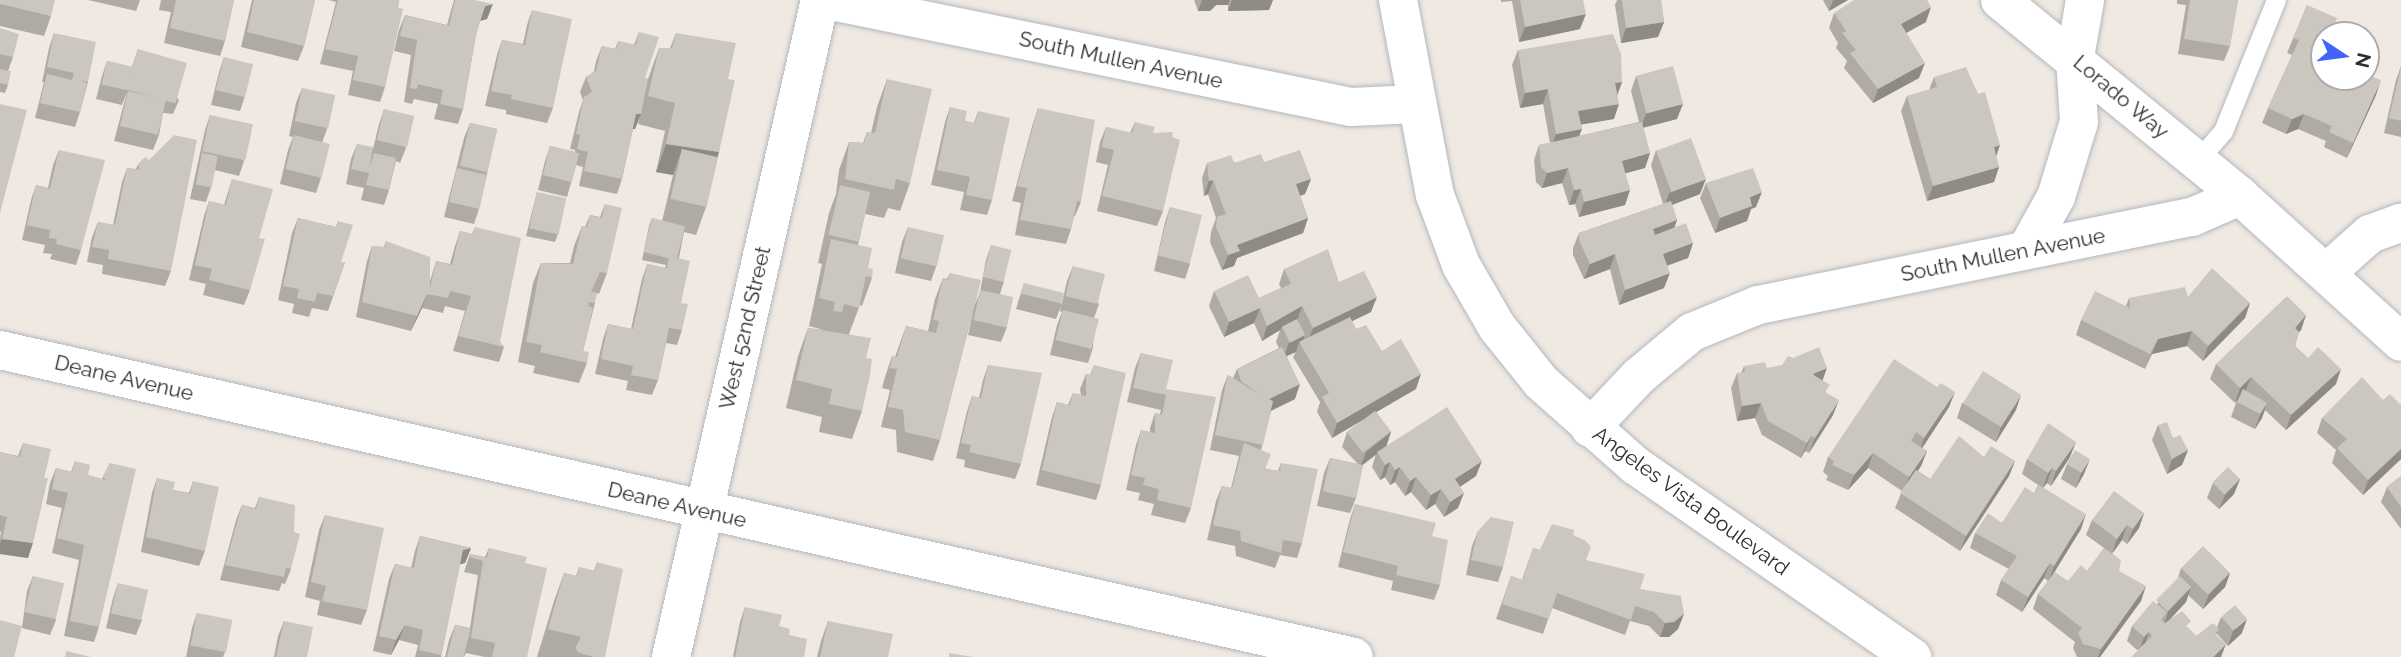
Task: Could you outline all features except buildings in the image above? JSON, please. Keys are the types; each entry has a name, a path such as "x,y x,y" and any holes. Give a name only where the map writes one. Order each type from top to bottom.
{"street":[{"name":"West 52nd Street","path":"671,657 820,0"},
{"name":"South Mullen Avenue","path":"826,0 1351,107 1417,104"},
{"name":"Angeles Vista Boulevard","path":"1398,0 1434,195 1461,265 1497,327 1541,382 1636,466 1895,653"},
{"name":"Lorado Way","path":"2000,0 2075,57 2240,196"},
{"path":"2027,249 2056,197 2079,122 2075,57 2085,0"},
{"name":"South Mullen Avenue","path":"1590,428 1639,376 1692,332 1758,305 2192,217 2240,196"},
{"path":"2240,196 2401,342"},
{"path":"2326,273 2370,234 2401,223"},
{"name":"Deane Avenue","path":"0,350 1354,657"}],"lane":[{"path":"2197,161 2223,131 2276,0"}]}
